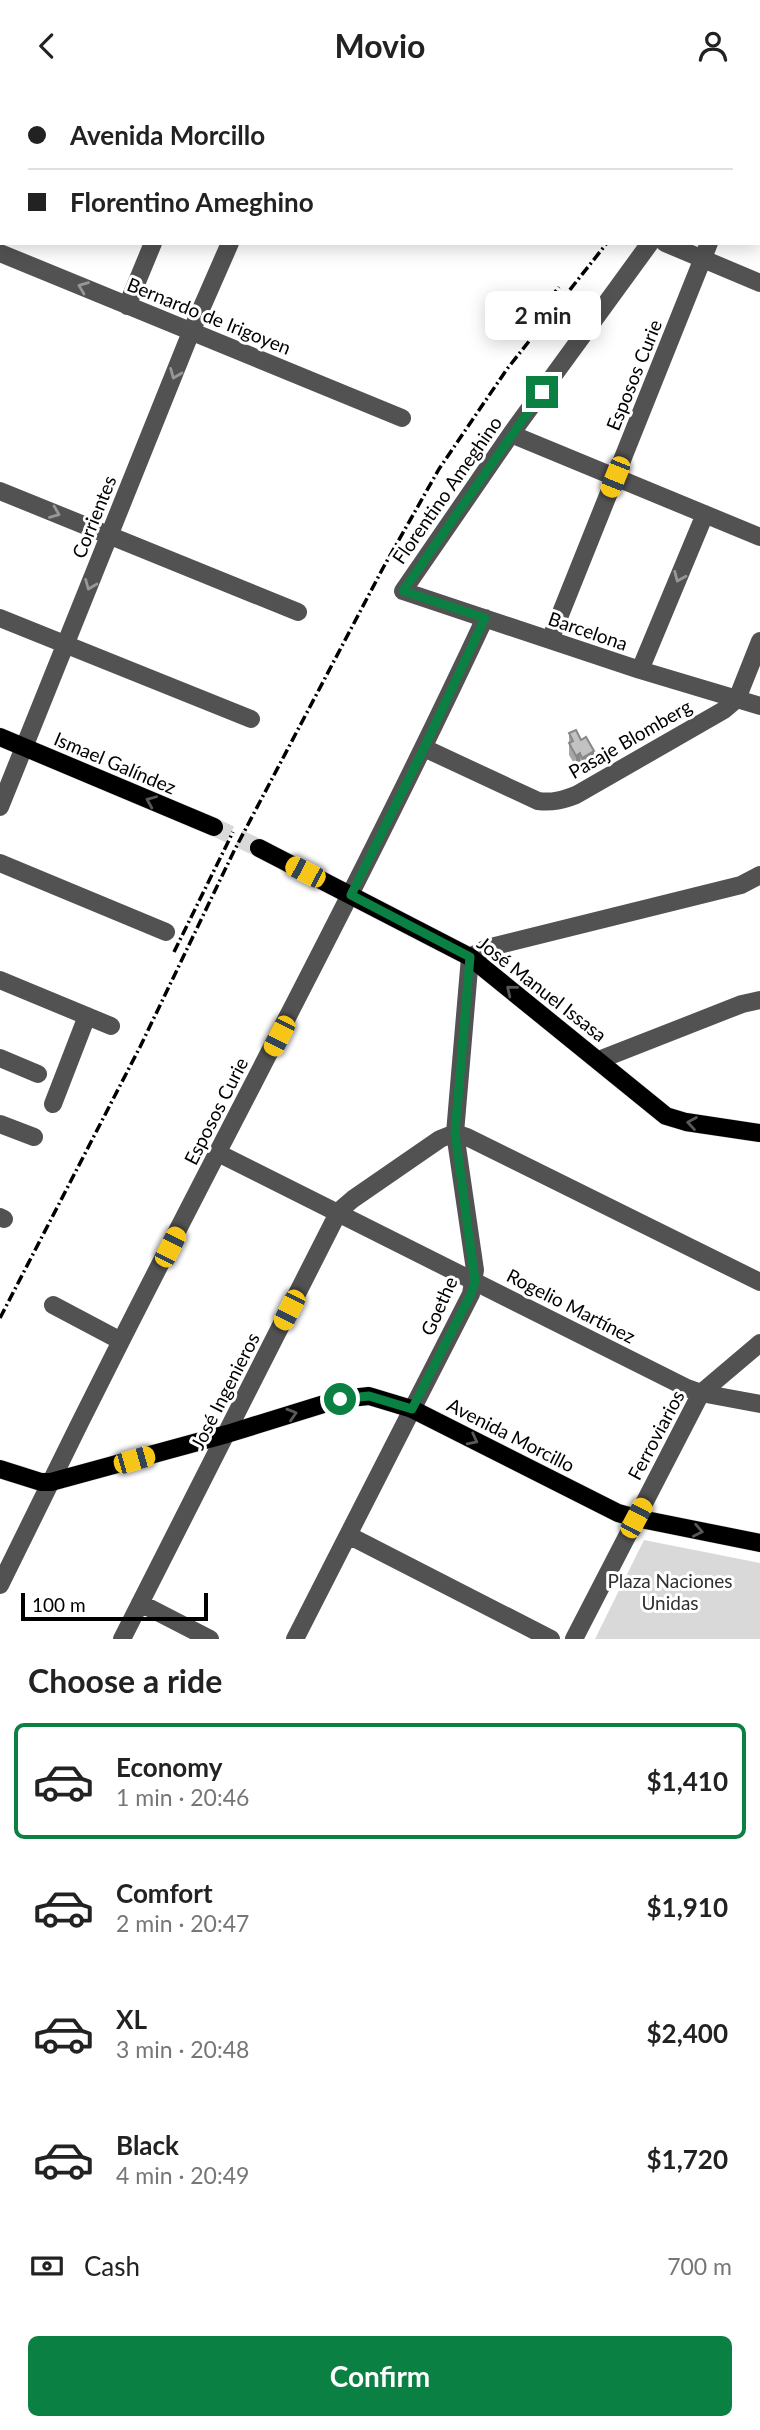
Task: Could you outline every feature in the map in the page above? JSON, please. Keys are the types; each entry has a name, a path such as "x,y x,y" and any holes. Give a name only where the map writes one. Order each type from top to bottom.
{"main road":[{"name":"Ismael Galíndez","path":"0,737 214,827"},
{"name":"José Manuel Issasa","path":"259,848 470,957 666,1116 675,1120 760,1133"},
{"name":"Avenida Morcillo","path":"0,1469 41,1482 51,1482 353,1397 380,1398 412,1409 618,1513 760,1543"}],"street":[{"path":"128,306 152,245"},
{"name":"Corrientes","path":"0,807 191,332 229,245"},
{"name":"Florentino Ameghino","path":"403,591 511,434 649,245"},
{"path":"675,245 706,251 760,283"},
{"name":"Esposos Curie","path":"550,640 706,251"},
{"name":"Bernardo de Irigoyen","path":"0,253 402,418"},
{"path":"511,434 760,537"},
{"path":"0,491 298,612"},
{"path":"640,670 705,514"},
{"name":"Barcelona","path":"403,591 640,670 760,706"},
{"path":"0,618 251,719"},
{"name":"Esposos Curie","path":"0,1584 121,1341 351,895 485,618"},
{"path":"737,699 760,641"},
{"name":"Pasaje Blomberg","path":"424,748 527,796 549,803 576,795 724,710 737,699"},
{"path":"0,863 166,932"},
{"path":"470,957 487,948 741,885 760,874"},
{"name":"Goethe","path":"295,1639 471,1294 475,1281 455,1133 470,957"},
{"path":"0,980 111,1026"},
{"path":"599,1060 742,1004 760,1000"},
{"path":"52,1104 87,1016"},
{"path":"0,1058 38,1074"},
{"path":"0,1125 34,1137"},
{"path":"455,1133 760,1282"},
{"name":"José Ingenieros","path":"122,1639 339,1211 440,1139 455,1133"},
{"name":"Rogelio Martínez","path":"219,1153 701,1393 760,1404"},
{"path":"53,1305 121,1341"},
{"name":"Ferroviarios","path":"574,1639 701,1393 760,1343"},
{"path":"348,1535 551,1639"},
{"path":"140,1603 210,1639"}],"green space":[{"name":"Plaza Naciones Unidas","path":"644,1540 760,1563 760,1639 595,1639"}],"building":[{"path":"576,730 581,740 586,737 594,751 582,758 580,753 576,756 569,743 573,741 569,733"}],"tunnel":[{"path":"214,827 259,848"}],"railway":[{"path":"0,1318 140,1047 234,851 383,568 439,469 507,369 605,245"},
{"path":"527,328 559,287"},
{"path":"174,952 233,832"}],"route":[{"path":"340,1399 369,1396 412,1409 471,1294 475,1281 455,1133 470,957 351,895 485,618 403,591 542,392"}]}
